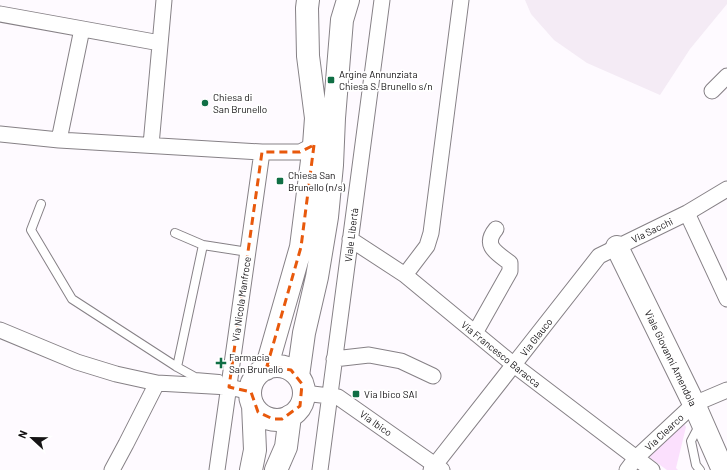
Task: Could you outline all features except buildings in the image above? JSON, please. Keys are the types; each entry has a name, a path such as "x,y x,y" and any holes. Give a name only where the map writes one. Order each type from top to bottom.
{"street":[{"path":"151,145 164,0"},
{"path":"266,369 301,247 314,145 316,118 308,56 308,0"},
{"path":"0,330 78,362 116,374 157,383 229,384 252,399 258,412 273,420 282,419 296,412 303,400 301,384 304,333 317,277 327,217 342,20 348,0"},
{"name":"Viale Libertà","path":"320,470 382,0"},
{"path":"405,275 427,246 431,233 461,0"},
{"path":"0,14 160,43"},
{"path":"59,140 82,29"},
{"path":"0,134 59,140 262,152 300,152 314,145"},
{"name":"Via Nicola Manfroce","path":"217,470 262,152"},
{"name":"Via Sacchi","path":"617,248 688,213 727,189"},
{"path":"688,213 727,299"},
{"path":"475,333 510,271 510,263 492,249 490,239 496,229"},
{"name":"Via Francesco Baracca","path":"350,239 405,275 631,464 652,470"},
{"name":"Via Glauco","path":"436,468 599,256 617,248"},
{"name":"Viale Giovanni Amendola","path":"617,248 698,413 723,470"},
{"path":"334,359 368,355 401,361 433,376"},
{"path":"251,470 255,450 252,385 255,378 266,369 274,366 283,367 291,370 301,384"},
{"path":"112,470 157,383"},
{"name":"Via Ibico","path":"301,384 329,396 338,397 436,468"},
{"name":"Via Clearco","path":"631,464 727,390"},
{"path":"276,470 286,447 290,416"}],"lane":[{"path":"41,204 31,230 72,299 195,377 229,384"},
{"path":"174,233 203,245 248,252"},
{"path":"177,367 203,245"},
{"path":"698,413 691,441 696,465 700,470"}],"highlighted area":[{"path":"314,145 301,247 267,366 291,370 302,384 300,406 282,419 273,419 258,412 251,392 229,387 262,152 300,152"}],"shaded area":[{"path":"525,0 727,0 727,4 690,49 660,95 587,63 554,40 531,14"},
{"path":"682,420 686,427 676,468 678,470 667,470 649,457"}],"place":[{"name":"Argine Annunziata Chiesa S. Brunello s/n","path":"331,80"},
{"name":"Chiesa di San Brunello","path":"205,103"},
{"name":"Chiesa San Brunello (n/s)","path":"280,181"},
{"name":"Farmacia San Brunello","path":"221,363"},
{"name":"Via Ibico SAI","path":"356,394"}]}
